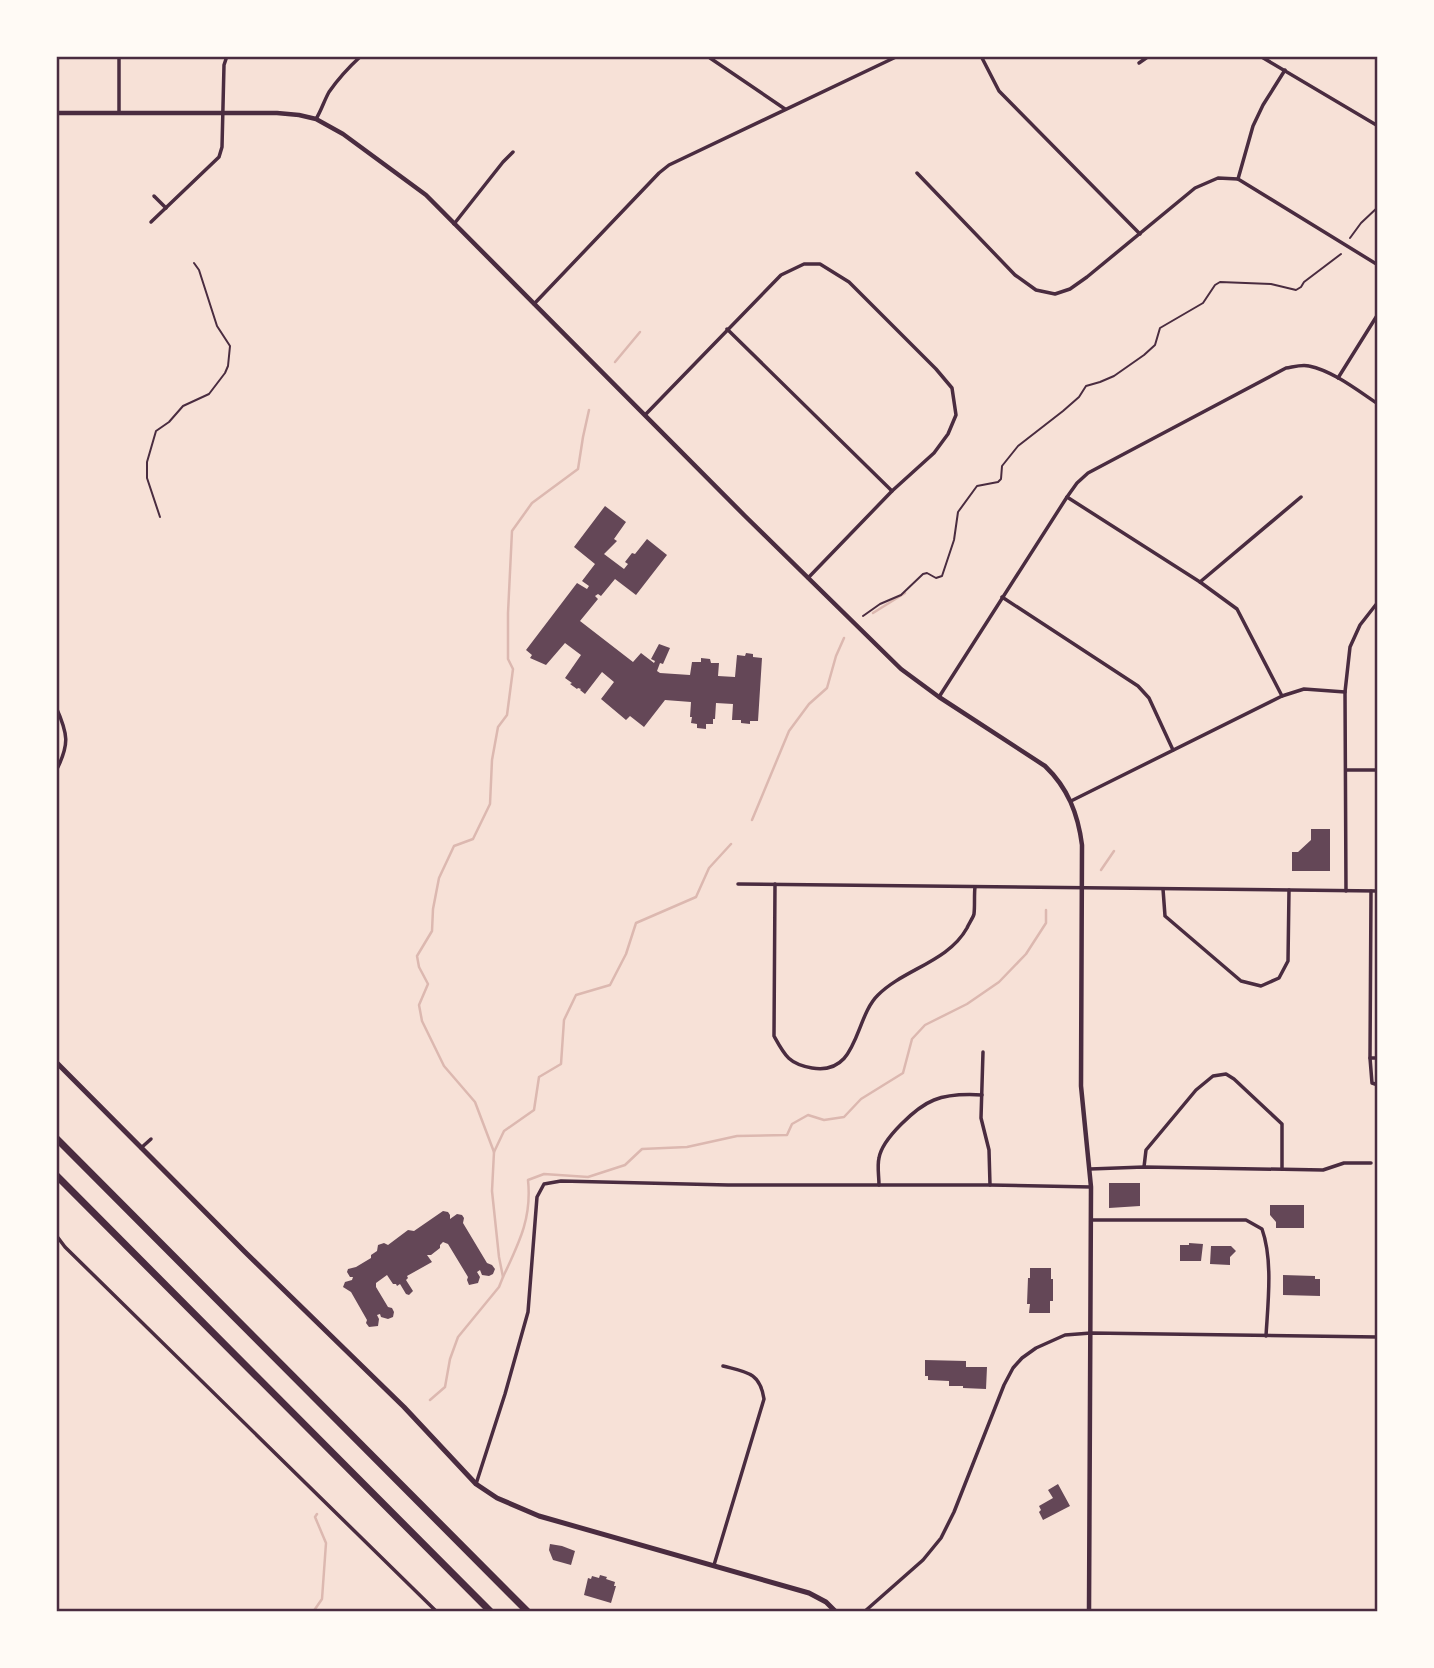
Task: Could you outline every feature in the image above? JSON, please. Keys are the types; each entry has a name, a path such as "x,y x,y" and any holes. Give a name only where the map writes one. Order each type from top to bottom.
{"highway":[{"path":"56,1138 528,1612"},
{"path":"56,1175 491,1612"}],"main road":[{"path":"56,1062 244,1252 404,1407 477,1484 497,1498 534,1514 809,1593 826,1602 836,1612"}],"street":[{"path":"119,56 119,113"},
{"path":"150,222 219,157 222,147 224,65 228,56"},
{"path":"316,119 327,95 346,70 361,56"},
{"path":"534,304 669,165 898,56"},
{"path":"981,56 999,91 1140,234"},
{"path":"1139,63 1149,56"},
{"path":"1260,56 1378,126"},
{"path":"710,58 785,109"},
{"path":"1238,179 1253,126 1284,71"},
{"path":"56,113 277,113 316,119 344,134 426,195 901,669 1045,766 1058,779 1071,801 1080,829 1083,888 1081,1086 1091,1187 1089,1612"},
{"path":"454,224 502,162 513,152"},
{"path":"917,173 1014,275 1036,290 1055,294 1070,289 1087,277 1195,188 1218,178 1238,179 1378,265"},
{"path":"154,196 166,208"},
{"path":"645,415 781,275 804,264 820,264 849,282 952,388 956,415 948,435 934,453 892,491 808,578"},
{"path":"1338,378 1378,314"},
{"path":"727,329 892,491"},
{"path":"939,697 1067,497 1088,474 1286,368 1306,365 1338,378 1378,404"},
{"path":"1067,497 1200,582 1237,609 1282,696"},
{"path":"1200,582 1301,497"},
{"path":"1002,597 1138,686 1149,698 1173,750"},
{"path":"1346,891 1345,692 1350,647 1360,625 1378,602"},
{"path":"1071,801 1282,696 1304,690 1345,692"},
{"path":"56,707 66,730 64,753 56,771"},
{"path":"1346,770 1378,770"},
{"path":"738,884 1378,891"},
{"path":"775,884 774,1036 785,1056 798,1066 824,1070 838,1064 846,1055 855,1043 862,1020 872,1001 888,985 945,953 961,937 974,915 975,887"},
{"path":"1163,888 1165,916 1241,981 1261,986 1279,978 1288,961 1289,890"},
{"path":"1371,891 1370,1058 1372,1083 1378,1085"},
{"path":"983,1052 981,1118 989,1150 990,1185"},
{"path":"1370,1058 1378,1058"},
{"path":"1144,1167 1146,1150 1196,1090 1213,1076 1226,1074 1282,1124 1282,1169"},
{"path":"879,1185 878,1158 885,1142 904,1122 932,1100 957,1094 982,1095"},
{"path":"141,1148 151,1139"},
{"path":"1090,1169 1144,1167 1323,1170 1344,1163 1371,1163"},
{"path":"477,1484 528,1312 537,1197 544,1184 561,1181 728,1185 1091,1187"},
{"path":"1091,1220 1246,1220 1262,1229 1268,1259 1266,1336"},
{"path":"56,1234 65,1247 438,1612"},
{"path":"864,1612 923,1560 941,1538 954,1512 1004,1385 1013,1368 1036,1348 1065,1335 1091,1333 1378,1336"},
{"path":"714,1565 764,1399 757,1378 746,1371 723,1366"}],"path":[{"path":"1350,238 1378,207"},
{"path":"863,616 880,604 901,595 923,574 927,573 936,578 942,576 954,540 958,512 977,486 998,482 1001,479 1002,466 1017,446 1063,411 1079,397 1086,386 1114,376 1144,355 1155,345 1160,328 1203,303 1215,285 1220,282 1271,284 1296,290 1341,254"},
{"path":"160,517 147,478 147,462 156,431 169,422 183,406 209,394 228,366 230,346 217,327 199,270 194,263"}],"building":[{"path":"605,506 626,522 614,539 617,541 604,554 624,569 628,564 625,562 647,539 667,555 636,595 615,579 601,596 595,596 598,599 580,621 633,662 641,653 654,663 651,659 659,644 670,648 663,664 660,663 657,671 660,673 690,675 692,662 701,662 701,658 710,659 711,663 719,663 718,676 735,677 737,655 745,656 746,653 762,658 758,721 750,721 750,724 732,720 733,704 716,703 713,724 706,724 706,729 697,728 697,724 691,723 691,702 665,700 644,727 630,716 626,720 601,699 614,682 602,672 585,694 570,684 572,683 565,678 581,655 565,643 546,665 530,658 532,655 526,650 577,583 587,589 589,586 582,581 595,564 574,547"},
{"path":"1311,829 1330,829 1330,871 1292,871 1292,852 1298,852 1311,840"},
{"path":"1109,1183 1140,1183 1140,1206 1109,1208"},
{"path":"1270,1205 1304,1205 1304,1228 1276,1228 1276,1222 1270,1215"},
{"path":"443,1211 448,1212 450,1219 457,1214 462,1215 463,1223 487,1263 495,1269 493,1274 482,1275 480,1270 477,1272 480,1277 478,1283 469,1285 468,1277 448,1244 443,1242 440,1248 427,1255 432,1262 407,1276 406,1280 413,1291 409,1295 400,1284 393,1284 387,1275 376,1283 388,1307 394,1312 393,1317 388,1319 377,1315 378,1326 369,1327 351,1292 343,1287 345,1282 353,1277 350,1277 348,1269 371,1258 378,1245 388,1245 408,1230 414,1231"},
{"path":"1203,1244 1201,1261 1180,1261 1180,1245"},
{"path":"1211,1246 1231,1246 1236,1251 1230,1257 1230,1265 1210,1264"},
{"path":"1030,1268 1051,1268 1053,1301 1050,1301 1050,1313 1029,1313 1030,1304 1027,1304"},
{"path":"1283,1275 1315,1276 1315,1279 1320,1279 1320,1296 1283,1295"},
{"path":"925,1360 966,1361 966,1367 987,1367 986,1389 949,1386 949,1381 928,1380 928,1376 925,1376"},
{"path":"1058,1484 1070,1506 1043,1520 1039,1506 1053,1498 1048,1490"},
{"path":"550,1544 575,1551 571,1565 553,1560"},
{"path":"600,1575 615,1582 611,1603 584,1595 588,1578 599,1578"}],"waterway":[{"path":"615,362 640,332"},
{"path":"430,1400 445,1387 450,1359 458,1337 499,1287 503,1277 492,1191 494,1152 475,1102 444,1066 422,1021 419,1005 428,984 419,967 417,956 432,931 439,878 454,846 473,839 490,804 492,760 498,727 507,715 513,669 508,659 512,531 532,503 578,469 589,410"},
{"path":"873,613 905,593"},
{"path":"752,820 789,731 809,704 827,688 844,638"},
{"path":"494,1152 504,1131 534,1110 539,1077 561,1064 564,1020 576,995 610,985 626,954 636,923 696,897 709,868 731,844"},
{"path":"1101,870 1114,851"},
{"path":"503,1277 526,1218 528,1180 544,1174 588,1177 625,1165 642,1149 687,1147 737,1136 787,1135 792,1124 808,1115 824,1120 844,1117 861,1099 903,1073 912,1039 925,1025 967,1004 999,982 1026,954 1046,923 1046,910"},
{"path":"313,1612 322,1599 326,1543 315,1517 317,1514"}]}
